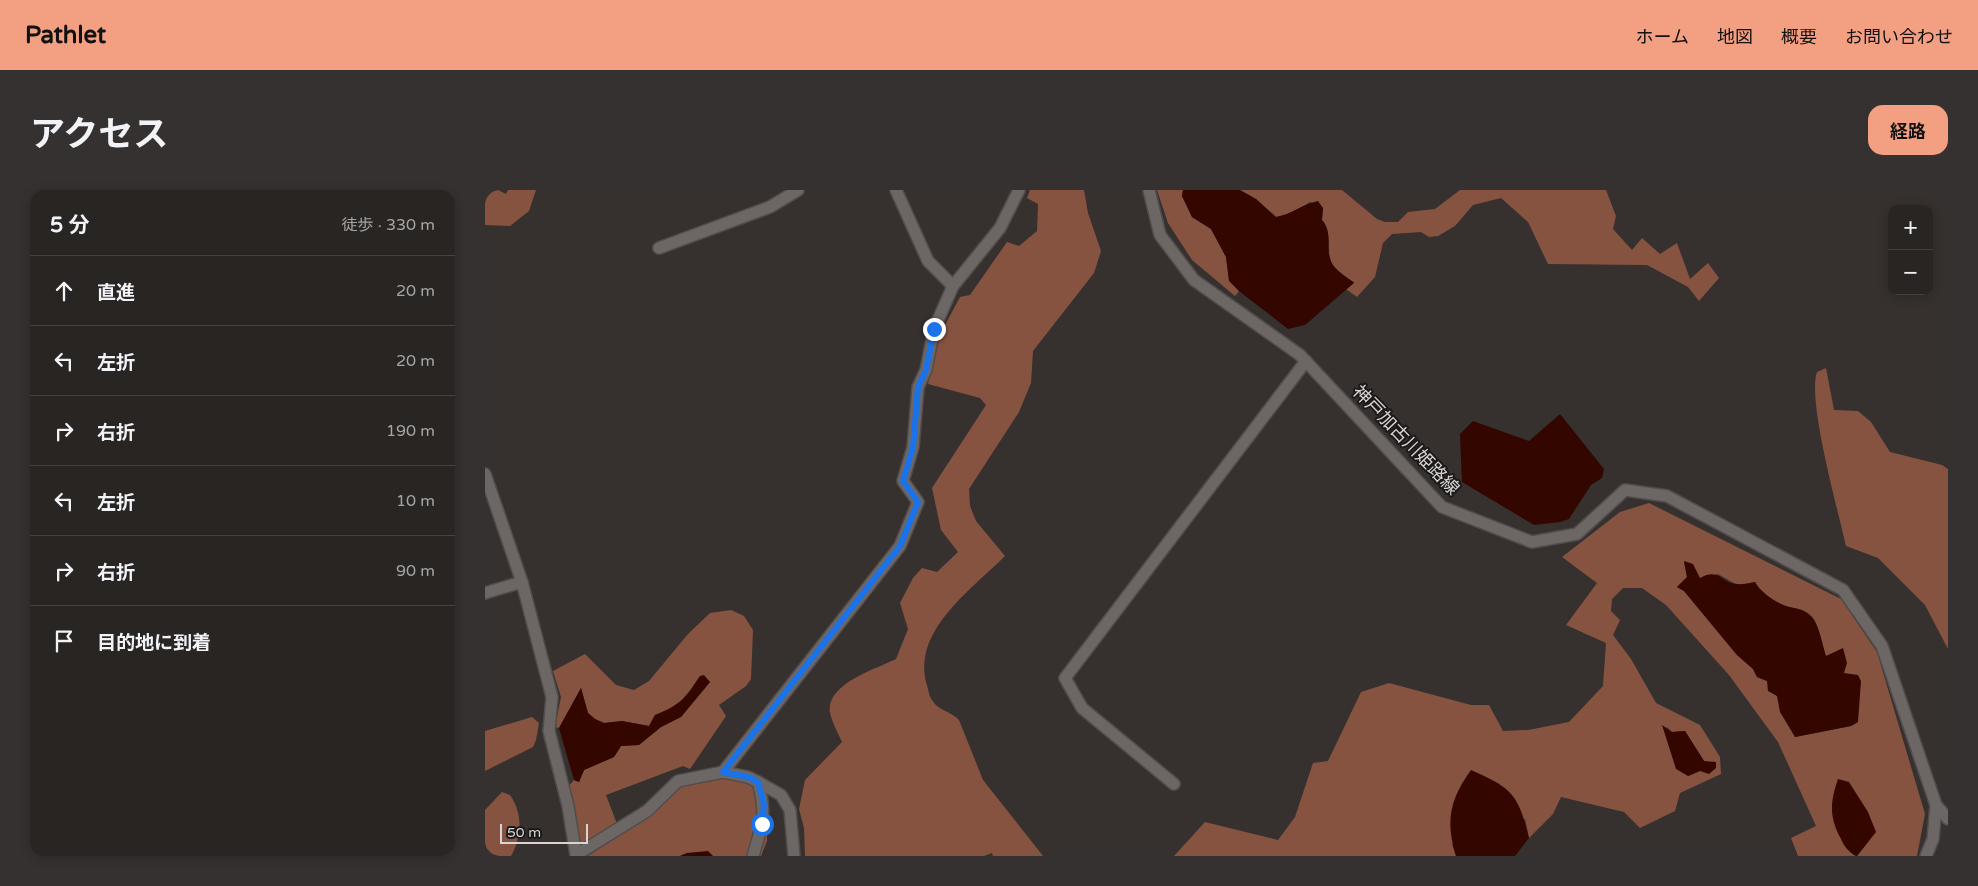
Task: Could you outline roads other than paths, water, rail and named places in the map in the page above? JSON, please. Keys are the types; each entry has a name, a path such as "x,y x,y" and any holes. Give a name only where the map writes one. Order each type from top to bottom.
{"street":[{"path":"659,248 770,208 798,190"},
{"path":"896,190 927,261 953,286"},
{"path":"723,772 900,546 918,502 903,481 913,447 915,401 926,370 934,329 953,286 1000,228 1019,190"},
{"name":"神戸加古川姫路線","path":"1149,190 1160,235 1194,280 1305,360 1442,507 1532,542 1577,534 1625,490 1667,496 1843,590 1882,646 1935,805 1933,839 1926,856"},
{"path":"1174,784 1082,708 1065,678 1305,360"},
{"path":"485,474 522,582 552,697 549,730 568,806 576,855 647,811 678,781 723,772 748,777 781,795 790,810 794,856"},
{"path":"485,593 522,582"},
{"path":"753,856 762,824 764,804 758,782"},
{"name":"神戸加古川姫路線","path":"1935,805 1948,819"}]}
